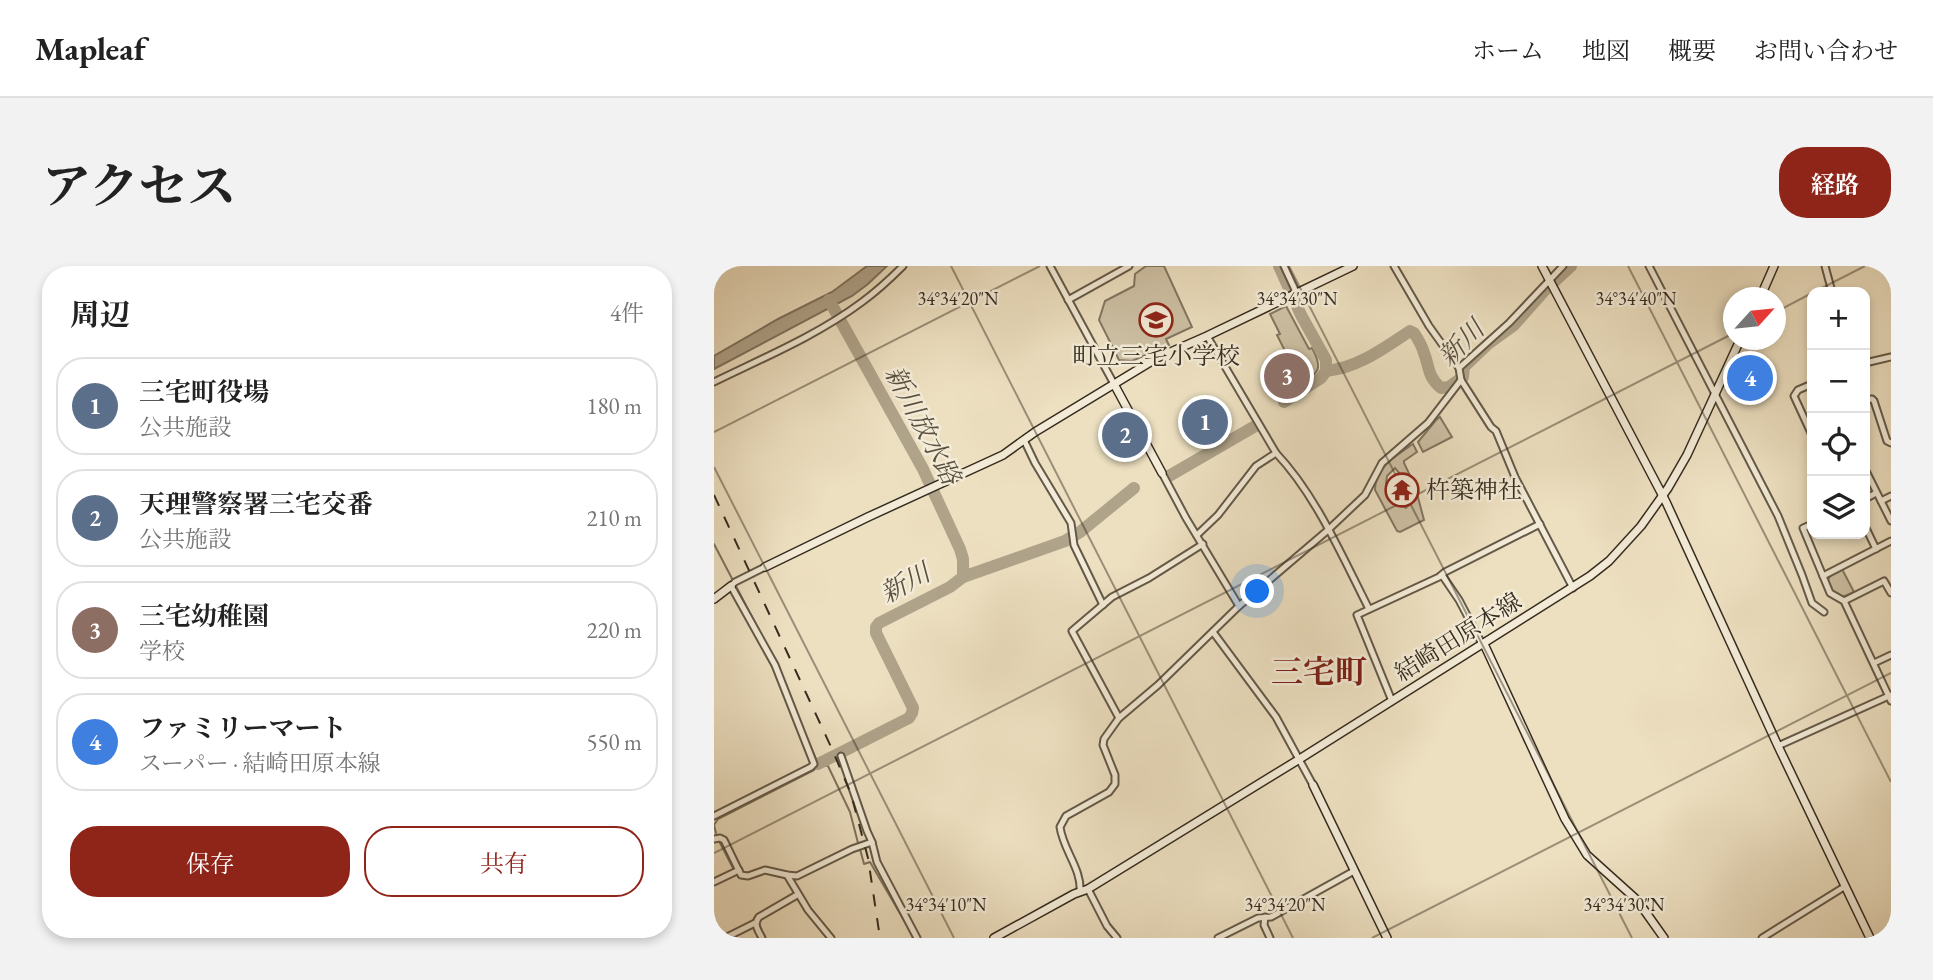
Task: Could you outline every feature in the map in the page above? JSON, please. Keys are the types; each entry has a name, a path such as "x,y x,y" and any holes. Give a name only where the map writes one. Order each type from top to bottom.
{"street":[{"path":"714,383 816,332 881,287 903,266"},
{"path":"1050,266 1165,482 1240,606"},
{"path":"1068,300 1129,266"},
{"path":"1284,266 1293,296"},
{"path":"714,599 735,582 1003,455 1157,358 1353,266"},
{"path":"1394,266 1429,326 1459,368 1461,380 1496,431 1515,477 1573,588"},
{"path":"1542,266 1663,496 1870,938"},
{"path":"1459,368 1552,282 1563,266"},
{"path":"1648,266 1778,516 1812,603 1824,612"},
{"path":"1765,287 1774,266"},
{"path":"1825,266 1831,287"},
{"path":"1207,336 1276,453 1318,510 1369,609"},
{"name":"結崎田原本線","path":"994,938 1084,890 1298,760 1573,588 1609,561 1641,526 1676,476 1735,350"},
{"path":"1870,362 1891,357"},
{"path":"1117,938 1084,890 1060,827 1066,816 1109,792 1115,783 1115,775 1103,745 1104,739 1119,718 1365,495 1382,463 1428,423 1461,380"},
{"path":"1807,386 1798,390 1794,396 1807,424"},
{"path":"1870,399 1874,401 1887,441 1891,443"},
{"path":"1024,440 1071,523 1074,545 1103,605"},
{"path":"1197,535 1218,515 1256,466 1276,453"},
{"path":"1868,476 1891,521"},
{"path":"1870,496 1877,493"},
{"path":"1881,501 1891,496"},
{"path":"1392,701 1357,615 1540,524"},
{"path":"1870,536 1876,549"},
{"path":"1778,746 1890,698 1844,601 1830,593 1808,539"},
{"path":"1823,576 1891,541"},
{"path":"1119,718 1072,631 1112,597 1149,578 1203,544"},
{"path":"1442,575 1484,644 1565,819 1587,855 1636,900 1664,938"},
{"path":"1844,601 1884,581 1891,593"},
{"path":"714,816 811,768 814,764 775,666 731,586"},
{"path":"1213,632 1276,717 1313,785 1387,938"},
{"path":"1874,663 1891,655"},
{"path":"841,756 877,862 917,938"},
{"path":"714,838 724,840 736,871 748,876 765,870 797,876 872,842"},
{"path":"714,882 736,871"},
{"path":"1218,938 1258,918 1271,917 1354,871"},
{"path":"787,875 797,895 831,938"},
{"path":"1762,938 1844,887"},
{"path":"725,938 755,923 763,914 797,895"},
{"path":"1265,917 1264,925 1270,938"},
{"path":"755,923 762,938"}],"shaded area":[{"path":"867,266 887,266 852,296 714,369 714,356 832,292"},
{"path":"1146,266 1164,266 1192,327 1166,339 1169,345 1132,361 1119,360 1099,320 1105,301 1134,286 1135,274"},
{"path":"1286,306 1318,361 1315,374 1299,385 1283,352 1285,351 1277,335 1280,334 1270,314"},
{"path":"1440,417 1452,437 1423,452 1418,442"},
{"path":"1413,444 1417,452 1404,463 1415,486 1424,520 1400,532 1375,490 1376,482 1383,469","holes":["1395,468 1400,474 1410,503 1406,508 1386,483 1387,476"]},
{"path":"1842,569 1854,592 1843,597 1833,592 1827,581 1831,575"}],"waterway":[{"path":"1279,266 1301,315 1326,360 1326,371"},
{"name":"新川","path":"1326,371 1360,362 1410,331 1421,345 1433,380 1441,388 1449,387 1463,377 1464,367 1488,344 1513,326 1571,266"},
{"name":"新川放水路","path":"829,300 923,469 960,549 963,577"},
{"name":"新川","path":"1284,402 1321,378 1326,371"},
{"name":"新川","path":"1169,476 1257,425"},
{"name":"新川","path":"818,764 909,718 912,713 913,708 876,633 879,623 950,587 963,577 1065,541 1134,488"},
{"path":"714,544 763,638"},
{"path":"794,707 818,764"},
{"path":"819,764 828,766 850,812 858,843"},
{"path":"716,833 714,825 718,819 814,770 818,765"},
{"path":"720,843 734,870"},
{"path":"860,849 864,864 870,862 905,922"}],"railway":[{"path":"714,495 851,794 868,858 880,938"}],"place":[{"name":"町立三宅小学校","path":"1156,320"},
{"name":"三宅幼稚園","path":"1287,376"},
{"name":"ファミリーマート","path":"1750,378"},
{"name":"三宅町役場","path":"1205,422"},
{"name":"天理警察署三宅交番","path":"1125,435"},
{"name":"杵築神社","path":"1402,490"}],"district":[{"name":"三宅町","path":"1319,672"}]}
